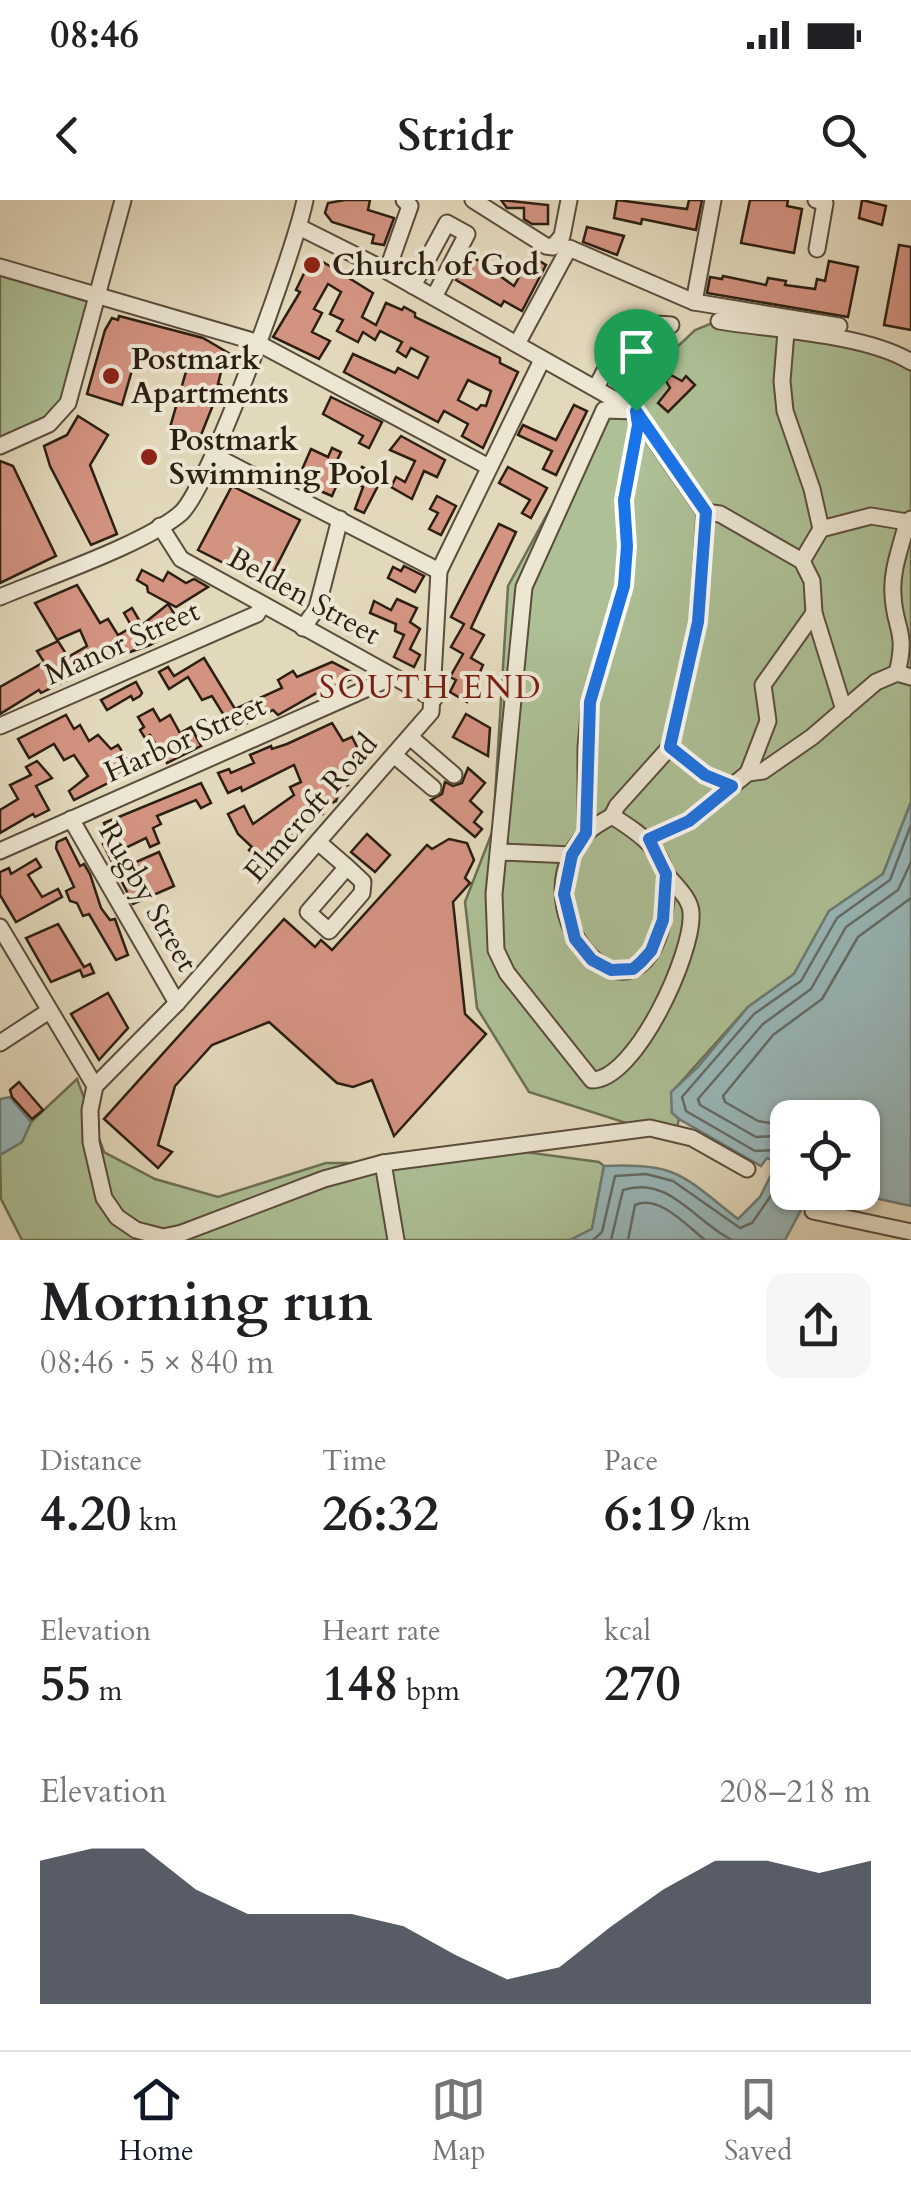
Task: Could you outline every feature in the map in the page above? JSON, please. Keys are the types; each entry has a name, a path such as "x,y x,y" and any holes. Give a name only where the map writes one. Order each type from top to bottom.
{"street":[{"path":"0,446 49,424 68,403 123,200"},
{"path":"0,597 160,526 189,504 213,455 299,227 305,200"},
{"path":"387,271 410,206 404,200"},
{"path":"472,200 546,246 554,247 562,236 569,200"},
{"path":"694,302 713,200"},
{"path":"816,200 825,202 817,249"},
{"path":"413,286 452,206"},
{"path":"434,297 468,234 447,222"},
{"path":"299,227 387,271 636,411 706,512 698,622 670,747 612,816 586,833 572,855 564,894 569,924 575,939 592,960 611,970 633,969 651,951 663,920 666,874"},
{"path":"518,344 570,248 694,302 839,326"},
{"path":"0,267 256,342 490,468"},
{"path":"719,321 891,350 911,362"},
{"path":"592,385 622,336 653,323 671,325"},
{"path":"786,332 782,381 785,411 812,489 820,529 802,561"},
{"path":"434,699 439,571 542,360"},
{"path":"612,816 649,839 666,874 692,907 691,936 665,1002 620,1063 597,1080 588,1076 519,988 496,950 494,894 524,587 604,410 636,411"},
{"path":"586,833 590,702 624,586 624,500 638,425 636,411"},
{"path":"213,455 439,571"},
{"path":"706,512 720,514 802,561 812,581 814,613 844,710"},
{"path":"748,773 764,772 876,682 904,675 903,643 892,596 909,520 871,516 820,529"},
{"path":"303,628 317,608 340,519"},
{"name":"Belden Street","path":"160,526 180,559 434,699"},
{"name":"Manor Street","path":"0,726 257,614 262,606"},
{"path":"649,839 689,821 748,773 768,721 764,685 814,613"},
{"name":"Harbor Street","path":"0,851 393,677"},
{"name":"Elmcroft Road","path":"95,1086 176,1002 410,737 431,712 434,699"},
{"path":"410,737 454,775"},
{"path":"670,747 705,775 732,786"},
{"path":"394,754 434,788"},
{"name":"Rugby Street","path":"71,819 176,1002"},
{"path":"318,842 347,867"},
{"path":"500,852 572,855"},
{"path":"0,926 95,1086 90,1110 98,1182 112,1210 136,1230 163,1237 349,1170 382,1162 650,1128 692,1138 746,1169"},
{"path":"0,1043 49,1011"},
{"path":"382,1162 396,1240"},
{"path":"814,1211 911,1232"}],"green space":[{"path":"0,274 89,302 64,398 55,413 0,441"},
{"path":"727,317 882,341 911,354 911,802 883,874 829,911 794,974 748,1007 672,1092 672,1112 679,1119 677,1127 639,1127 529,1092 477,1008 465,902 493,830 508,586 604,410 635,387 695,330"},
{"path":"77,1079 104,1152 155,1179 218,1197 326,1163 391,1163 503,1149 599,1162 604,1166 592,1229 570,1240 22,1240 1,1199 0,1155 22,1142 31,1122"}],"water":[{"path":"911,802 911,1206 880,1199 880,1100 770,1100 770,1160 761,1166 672,1113 671,1092 698,1067 748,1007 794,974 829,911 883,874"},
{"path":"10,1097 31,1122 22,1142 0,1155 0,1099"},
{"path":"604,1166 648,1167 678,1175 738,1219 760,1197 770,1177 770,1210 801,1210 785,1240 570,1240 592,1229"}],"building":[{"path":"370,200 368,210 394,218 384,245 372,243 374,235 332,222 325,213 328,203"},
{"path":"501,200 548,205 548,224 532,224 524,219 524,208 507,208"},
{"path":"617,200 687,209 689,200 702,200 696,230 642,219 641,224 614,218"},
{"path":"750,200 788,200 787,206 802,209 794,253 741,243"},
{"path":"862,200 886,206 882,225 859,218"},
{"path":"587,227 624,236 617,255 583,242"},
{"path":"899,245 911,247 911,330 884,325"},
{"path":"469,254 514,286 531,256 546,265 522,311 504,301 501,306 456,280"},
{"path":"315,257 373,293 362,317 376,325 386,303 402,310 404,307 415,317 500,358 500,363 518,372 483,448 462,436 468,424 444,411 438,422 344,372 353,354 395,373 398,368 418,378 428,357 411,348 406,357 397,351 402,342 380,331 375,340 363,332 358,342 337,331 343,320 330,314 341,292 328,284 314,309 322,313 312,332 330,341 319,359 273,337 300,292 296,290","holes":["468,380 491,391 486,406 477,410 458,400"]},
{"path":"829,261 858,267 848,317 707,293 710,277 723,276 766,285 768,278 815,289 817,279 825,281"},
{"name":"Postmark Apartments","path":"119,316 203,338 232,355 230,364 223,364 218,384 221,385 199,440 169,431 187,368 137,353 122,405 87,394 105,330 112,318 118,320"},
{"path":"671,375 682,381 686,376 695,385 668,412 658,403 670,388 666,381"},
{"path":"331,397 382,422 369,448 359,443 363,436 323,414"},
{"path":"574,405 587,411 556,475 543,469 552,451 518,435 523,425 556,440"},
{"name":"Postmark Apartments","path":"78,416 108,435 90,465 117,534 91,545 50,466 44,446 67,435"},
{"path":"401,436 445,460 437,477 424,471 412,499 391,487 396,477 405,482 415,461 390,450"},
{"path":"332,448 341,452 333,469 342,473 332,496 297,481 311,449 328,457"},
{"path":"0,461 13,466 56,556 0,583"},
{"path":"362,467 383,476 364,513 355,509 363,487 355,483"},
{"path":"508,467 547,488 531,518 522,513 530,500 499,483"},
{"path":"232,486 300,520 267,585 198,550"},
{"path":"437,496 456,506 441,535 429,529 438,513 430,509"},
{"path":"499,524 516,532 471,628 484,635 471,658 483,665 467,702 450,692 456,680 450,677 463,654 451,647 464,624 451,617"},
{"path":"404,566 424,576 415,592 388,578 393,567 401,571"},
{"path":"142,570 163,581 168,572 186,583 194,579 208,587 176,607 148,592 147,586 137,580"},
{"path":"77,585 100,623 108,619 118,635 132,627 124,613 132,608 142,625 168,604 182,626 150,645 107,660 41,693 39,690 0,714 0,687 44,662 37,651 58,641 68,657 87,646 80,630 57,640 35,603"},
{"path":"397,599 417,608 410,622 420,629 410,649 420,655 414,667 394,657 404,635 395,631 396,624 370,613 374,601 391,610"},
{"path":"204,658 235,709 282,688 278,680 293,671 297,677 332,662 359,676 278,715 273,710 233,730 212,696 202,700 188,677 169,689 159,672 168,667 174,676"},
{"path":"136,682 140,696 133,700 131,696 107,710 101,700"},
{"path":"153,709 160,721 170,715 180,733 191,727 201,746 167,763 150,735 145,738 140,730 144,727 138,717"},
{"path":"466,714 490,728 488,756 453,737"},
{"path":"66,715 74,729 80,725 89,741 98,735 111,749 118,745 134,770 74,800 69,791 88,776 74,755 64,760 54,744 29,758 18,739"},
{"path":"332,723 343,741 352,737 363,759 352,763 354,770 343,775 348,785 340,789 336,801 323,807 323,814 305,822 308,828 274,866 249,850 252,847 238,834 228,814 244,806 253,824 294,795 290,787 301,782 294,765 242,791 241,787 228,793 218,773 229,769 231,773 254,763 250,755 287,744"},
{"path":"37,761 52,778 36,786 49,810 35,817 33,814 0,833 0,810 18,799 10,785 31,775 26,767"},
{"path":"468,768 485,783 470,801 482,812 474,822 482,829 475,837 431,800 442,794 445,782 453,786 462,783"},
{"path":"201,783 211,803 201,808 196,800 157,816 161,824 153,828 159,843 150,847 146,838 119,851 127,866 159,852 174,886 133,904 103,844 111,840 104,823"},
{"path":"367,834 390,855 375,872 351,852"},
{"path":"66,838 80,866 84,864 90,874 101,908 110,920 115,919 128,955 116,960 89,914 83,916 77,903 70,901 66,891 74,887 56,848 57,842"},
{"path":"449,839 467,843 474,860 465,878 470,883 453,902 465,1014 486,1034 394,1136 372,1080 353,1087 337,1083 269,1022 212,1045 175,1086 158,1145 172,1152 158,1168 104,1119 284,919 315,947 321,940 332,950 427,845 432,849"},
{"path":"36,859 41,867 28,875 42,897 58,889 62,897 16,922 0,895 0,872 9,868 11,874"},
{"path":"58,924 84,967 90,964 94,973 83,977 80,970 51,982 26,938"},
{"path":"108,993 128,1028 99,1060 71,1014"},
{"path":"19,1082 43,1110 32,1119 12,1097 10,1090"}],"place":[{"name":"Church of God","path":"312,265"},
{"name":"Postmark Apartments","path":"111,376"},
{"name":"Postmark Swimming Pool","path":"149,457"}],"district":[{"name":"SOUTH END","path":"431,688"}],"route":[{"path":"636,411 706,512 698,622 670,747 705,775 732,786 689,821 649,839 666,874 663,920 651,951 633,969 622,971 601,966 582,949 569,924 564,894 572,855 586,833 590,702 624,586 624,500 638,425 636,411"}]}
